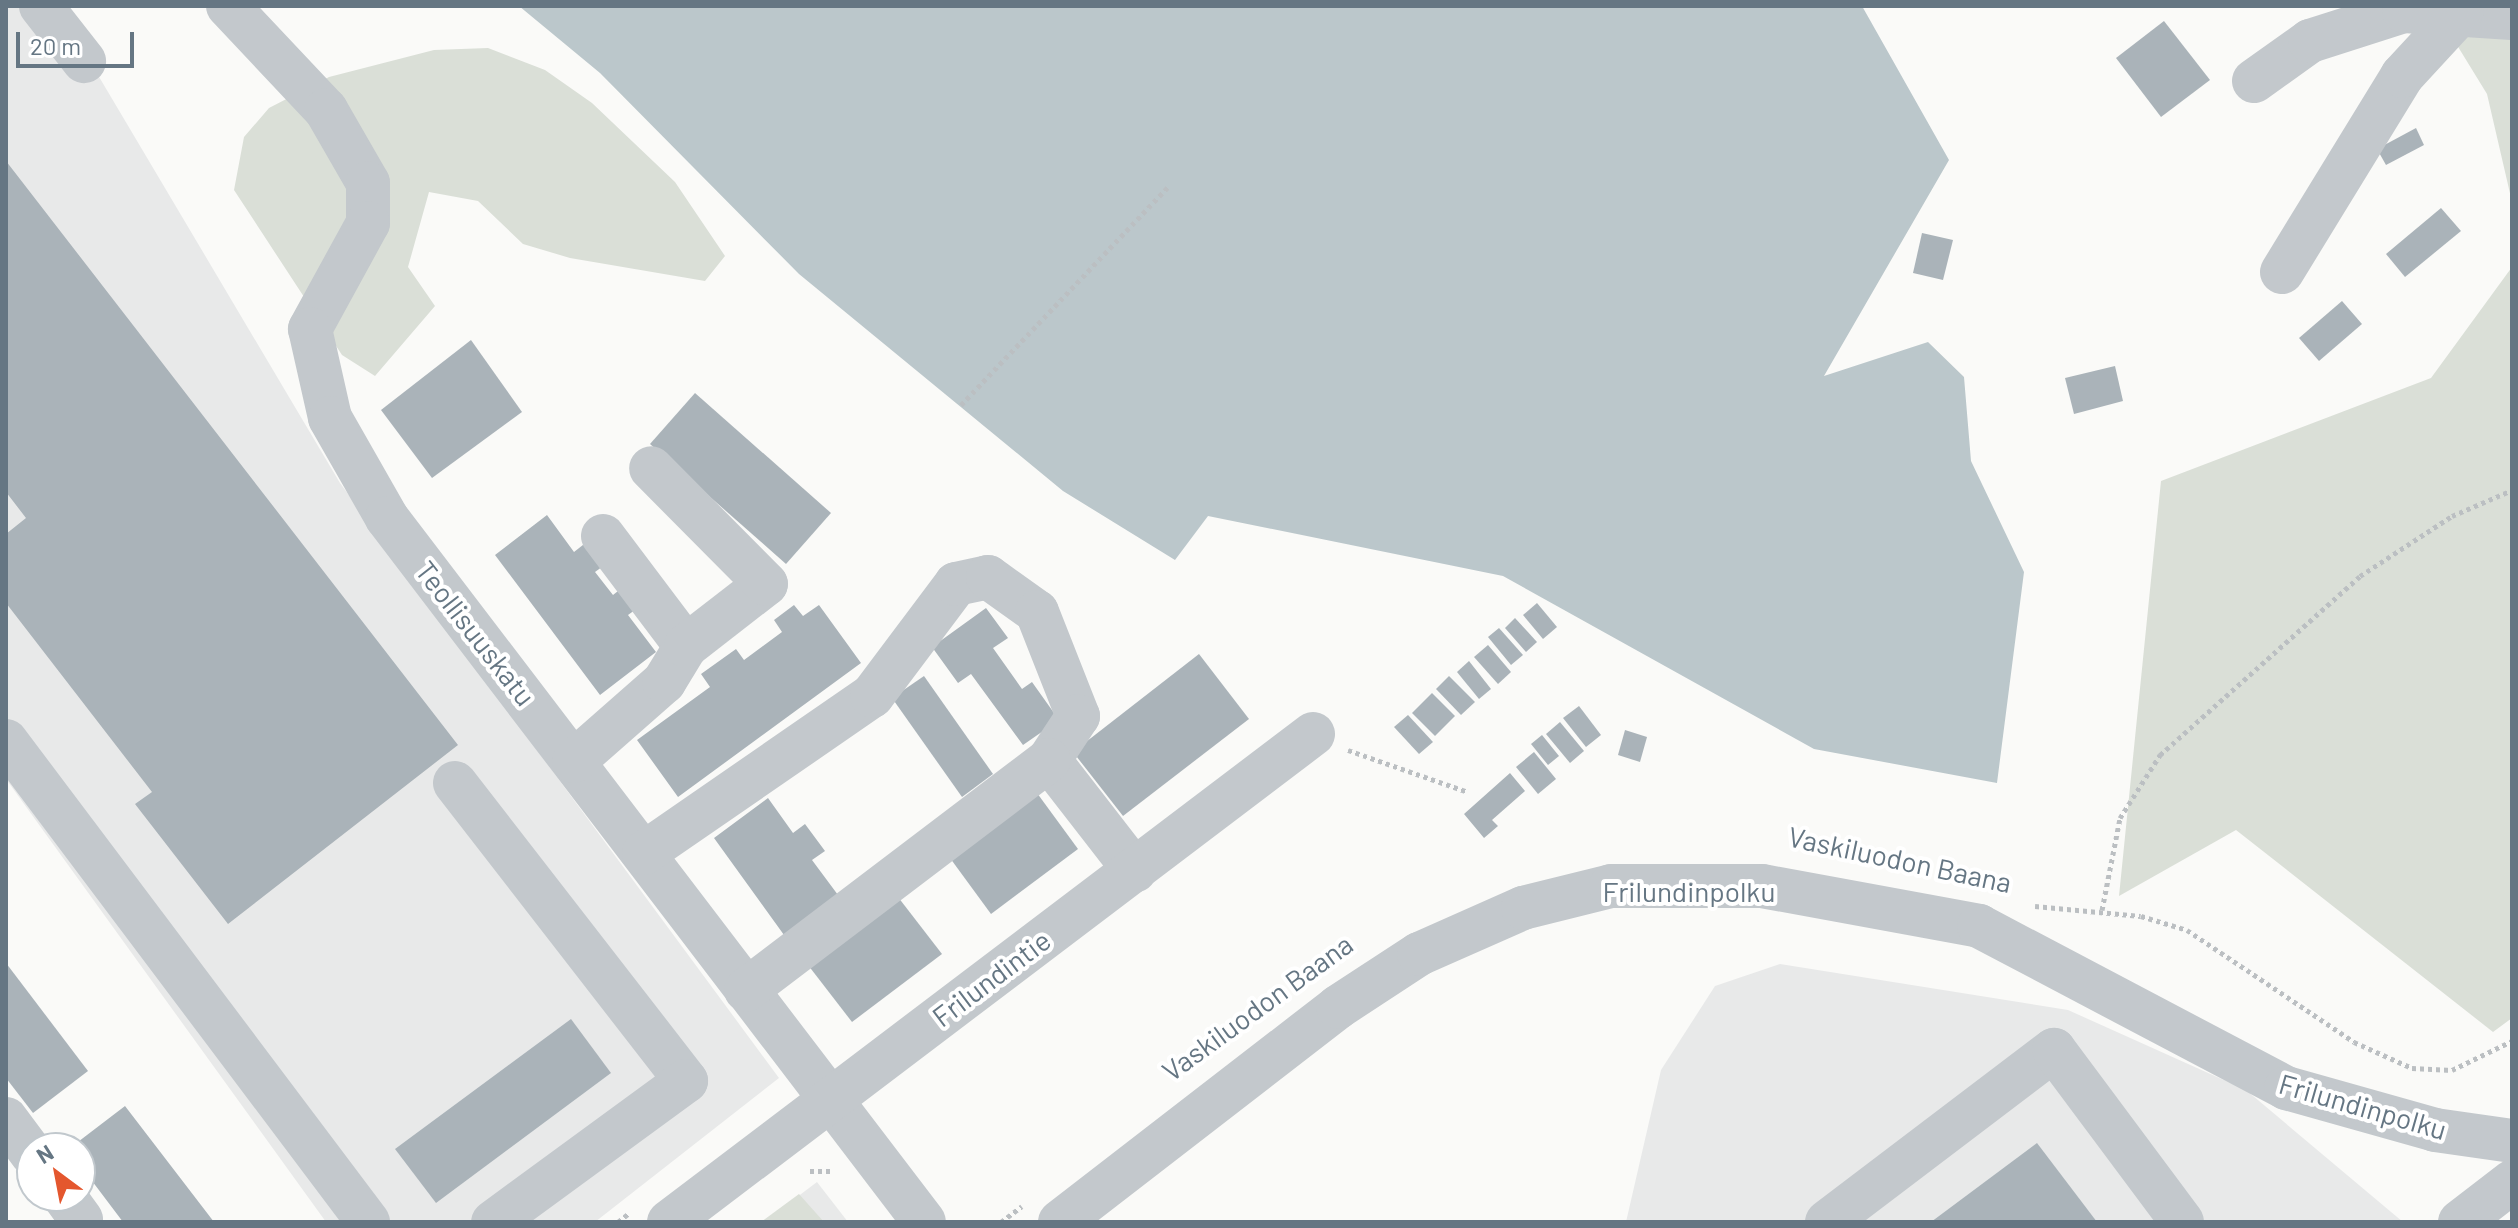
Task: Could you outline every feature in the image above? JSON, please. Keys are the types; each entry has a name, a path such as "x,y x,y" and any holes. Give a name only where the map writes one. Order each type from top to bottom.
{"street":[{"path":"41,6 84,61"},
{"name":"Teollisuuskatu","path":"228,6 326,110 368,183 368,223 310,329 330,418 387,518 924,1222"},
{"path":"2254,81 2310,41 2404,11 2462,11 2512,18"},
{"path":"2282,272 2402,76 2462,11"},
{"path":"574,761 664,682 686,646 766,584 651,468"},
{"path":"603,536 686,646"},
{"path":"644,853 872,696 956,584 988,577 1037,612 1060,659 1078,716 1049,760 746,990"},
{"name":"Frilundintie","path":"669,1222 1313,734"},
{"path":"6,741 368,1222"},
{"path":"1049,760 1135,871"},
{"path":"455,783 686,1081 493,1222"},
{"name":"Frilundinpolku","path":"1043,1212 1419,954 1523,908 1611,886 1762,886 1979,926 2286,1088 2435,1130 2512,1141"},
{"path":"1827,1222 2054,1050 2182,1222"},
{"path":"2460,1222 2512,1182"}],"path":[{"path":"961,405 1169,186"},
{"path":"2102,910 2120,818 2160,755 2360,576 2452,516 2512,490"},
{"path":"1313,734 1403,774 1468,792"},
{"name":"Vaskiluodon Baana","path":"2026,905 2102,910 2167,923 2208,940 2354,1042 2412,1068 2452,1070 2512,1041"},
{"path":"798,1175 819,1168 844,1182"},
{"path":"1001,1222 1043,1212"}],"shaded area":[{"path":"6,6 57,6 340,483 779,1078 595,1222 326,1222 6,779"},
{"path":"519,6 1862,6 1949,160 1824,376 1928,342 1964,377 1971,461 2024,572 1997,783 1814,749 1503,576 1208,516 1175,560 1063,491 799,274 600,73"},
{"path":"2433,6 2512,6 2512,202 2487,94"},
{"path":"488,48 545,70 592,103 675,182 725,256 705,281 570,258 523,244 478,201 429,192 408,267 435,306 375,376 342,355 234,190 244,137 269,108 329,77 434,50"},
{"path":"2512,267 2512,1018 2493,1032 2236,830 2119,896 2161,481 2431,378"},
{"path":"1780,964 2068,1010 2246,1090 2403,1222 1626,1222 1661,1070 1715,986"},
{"path":"817,1182 848,1222 764,1222"},
{"path":"799,1194 824,1222 761,1222"}],"building":[{"path":"2164,21 2210,80 2161,117 2116,58"},
{"path":"2416,128 2424,145 2386,165 2377,149"},
{"path":"6,161 458,745 228,924 135,804 152,792 6,603 6,534 26,518 6,492"},
{"path":"2441,208 2461,231 2405,277 2386,254"},
{"path":"1922,233 1953,240 1943,280 1913,273"},
{"path":"2342,301 2362,324 2319,361 2299,338"},
{"path":"471,340 522,412 432,478 381,410"},
{"path":"2115,366 2123,401 2074,414 2065,378"},
{"path":"695,393 831,513 786,564 650,444"},
{"path":"547,515 574,552 588,541 606,564 595,572 613,595 623,587 639,607 628,615 656,652 600,695 495,555"},
{"path":"1537,603 1557,627 1543,639 1523,615"},
{"path":"794,605 803,616 819,605 861,663 678,797 637,740 710,687 701,674 736,649 744,660 782,632 774,620"},
{"path":"986,608 1008,638 993,648 1022,689 1032,682 1059,720 1023,745 971,674 958,683 932,647"},
{"path":"1515,618 1537,642 1526,652 1505,628"},
{"path":"1499,628 1523,655 1511,665 1488,637"},
{"path":"1488,645 1511,672 1498,684 1474,657"},
{"path":"1199,654 1249,719 1123,816 1073,752"},
{"path":"1469,661 1491,689 1479,699 1457,672"},
{"path":"924,676 993,774 962,797 892,698"},
{"path":"1449,676 1475,702 1461,715 1436,689"},
{"path":"1432,693 1455,716 1435,736 1412,713"},
{"path":"1579,706 1601,735 1586,747 1563,718"},
{"path":"1408,715 1433,742 1419,754 1394,727"},
{"path":"1560,722 1584,751 1570,763 1546,734"},
{"path":"1625,730 1647,737 1640,762 1618,755"},
{"path":"1542,735 1559,756 1548,765 1531,744"},
{"path":"1534,752 1556,779 1538,794 1516,767"},
{"path":"1510,773 1525,791 1492,820 1498,826 1484,838 1464,814"},
{"path":"1037,793 1078,849 991,914 950,858"},
{"path":"768,798 793,833 805,824 825,851 812,860 838,895 784,935 714,838"},
{"path":"898,897 942,954 852,1022 808,965"},
{"path":"6,963 88,1071 33,1113 6,1078"},
{"path":"571,1019 611,1073 436,1203 395,1149"},
{"path":"125,1106 214,1222 123,1222 96,1186 96,1132 91,1132"},
{"path":"2037,1143 2097,1222 1931,1222"}]}
